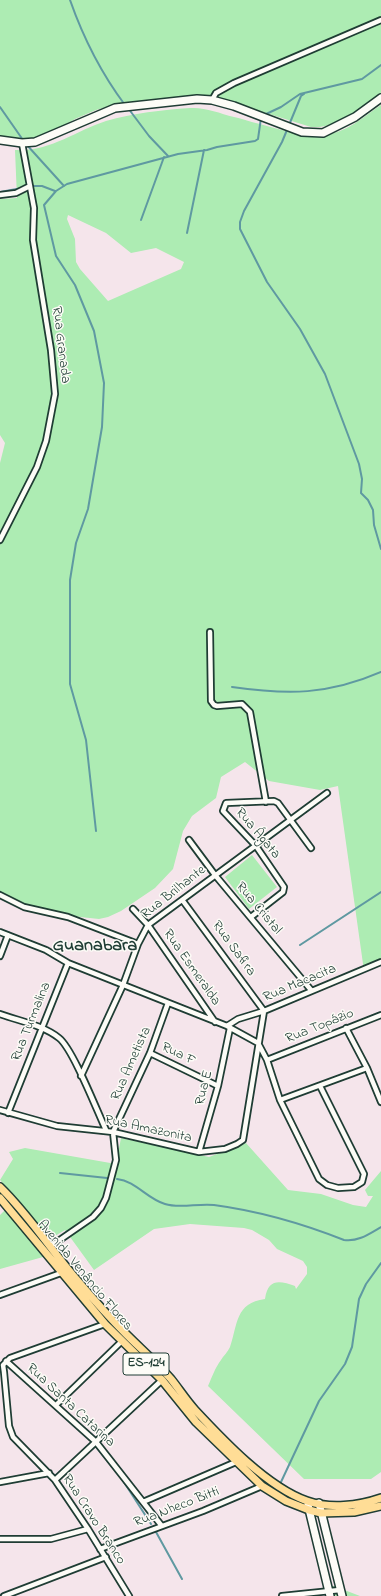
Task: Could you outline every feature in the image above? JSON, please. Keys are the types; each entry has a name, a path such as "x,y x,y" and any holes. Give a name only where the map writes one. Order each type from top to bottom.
{"main road":[{"name":"Avenida Venâncio Flores","path":"0,1187 51,1246 80,1284 124,1332 162,1369 206,1421 271,1482 308,1501"},
{"name":"Avenida Venâncio Flores","path":"0,1198 105,1324 162,1380 190,1415 236,1462 262,1486 286,1501 309,1510"},
{"name":"ES-124","path":"308,1501 339,1505 357,1504 381,1498"},
{"name":"ES-124","path":"309,1510 321,1513 354,1512 381,1506"}],"street":[{"path":"212,100 216,93 234,83 381,20"},
{"path":"0,140 22,143 44,139 99,113 115,108 197,99 212,100 234,106 294,129 313,134 323,133 355,117 381,98"},
{"name":"Rua Granada","path":"0,540 37,467 46,441 55,394 51,350 34,240 34,208 22,143"},
{"path":"0,195 16,193 30,186"},
{"path":"210,632 211,701 217,706 242,704 250,712 266,802 278,803 289,820 312,848"},
{"name":"Rua Brilhante","path":"81,1076 123,985 138,944 148,925 183,901 215,875 327,793"},
{"name":"Rua Ágata","path":"251,917 283,892 283,884 256,846 223,811 226,803 266,802"},
{"name":"Rua Cristal","path":"189,840 215,875 311,990"},
{"path":"0,895 24,907 68,917 138,944"},
{"name":"Rua Safira","path":"183,901 264,1011"},
{"name":"Rua Esmeralda","path":"133,909 148,925 215,1022"},
{"path":"0,932 46,950 68,963 229,1027 258,1043 267,1060 280,1100 319,1179 327,1186 354,1187 362,1182 364,1174 320,1086"},
{"path":"0,956 8,935"},
{"name":"Rua Macacita","path":"229,1027 238,1019 264,1011 311,990 381,962"},
{"name":"Rua Turmalina","path":"8,1113 68,963"},
{"name":"Rua Ametista","path":"113,1132 150,1053 168,1003"},
{"path":"258,1043 264,1011"},
{"path":"0,1014 42,1028 62,1040 81,1076 106,1130"},
{"name":"Rua Topázio","path":"267,1060 381,1015"},
{"name":"Rua E","path":"199,1152 218,1086 229,1027"},
{"path":"346,1028 367,1068 381,1102"},
{"name":"Rua Amazonita","path":"0,1110 57,1126 78,1130 106,1130 199,1152 225,1149 243,1140 258,1043"},
{"name":"Rua F","path":"150,1053 218,1086"},
{"path":"280,1100 367,1068"},
{"path":"51,1246 80,1227 101,1208 109,1189 116,1160 113,1132"},
{"path":"0,1295 61,1273"},
{"path":"6,1361 23,1353 105,1324"},
{"path":"56,1405 122,1341"},
{"name":"Rua Santa Catarina","path":"6,1361 96,1442 161,1525"},
{"name":"Rua Cravo Branco","path":"6,1361 3,1365 9,1426 18,1443 55,1480 106,1557 129,1596"},
{"path":"55,1480 162,1380"},
{"path":"143,1502 236,1462"},
{"path":"0,1482 49,1473"},
{"name":"Rua Nheco Bitti","path":"100,1549 161,1525 203,1511 262,1486"},
{"path":"308,1501 330,1594"},
{"path":"282,1596 341,1593 319,1503"},
{"path":"0,1539 51,1539 88,1529"},
{"path":"4,1596 106,1557"}],"green space":[{"path":"0,0 381,0 381,95 348,117 330,125 321,127 311,127 227,101 117,104 96,110 75,119 54,131 29,140 0,138"},
{"path":"381,105 381,964 364,971 338,786 320,790 269,781 245,762 221,777 216,798 192,816 183,831 173,869 155,888 121,911 99,919 43,913 0,897 0,463 5,443 0,435 0,199 17,198 15,150 40,148 106,121 137,114 190,108 201,108 286,131 326,135 343,130 354,124","holes":["68,215 106,233 131,253 156,248 184,262 181,269 108,301 80,269 76,262 75,239 67,219"]},
{"path":"252,855 277,887 249,909 225,877"},
{"path":"121,1138 209,1157 246,1143 288,1190 321,1194 353,1205 366,1207 373,1196 368,1196 365,1190 381,1171 381,1472 371,1479 304,1479 208,1386 217,1366 230,1347 239,1316 243,1310 255,1301 265,1299 269,1287 272,1284 280,1282 290,1284 295,1286 296,1289 307,1274 307,1267 303,1261 277,1249 269,1240 252,1230 244,1228 190,1224 154,1229 94,1270 65,1230 50,1239 0,1180 13,1159 9,1152 25,1148 116,1164"},
{"path":"5,1210 43,1257 0,1269 0,1215"},
{"path":"330,1586 334,1586 360,1596 333,1596"}],"waterway":[{"path":"70,0 93,54 116,93 125,105"},
{"path":"264,115 281,107 300,94 362,79 381,65"},
{"path":"304,94 301,96 282,142 244,211 240,222 240,229 267,282 300,329 325,374 359,464 362,479 361,493 368,500 373,510 374,525 381,549"},
{"path":"0,107 23,140"},
{"path":"128,108 149,136 168,156"},
{"path":"96,831 86,740 70,684 70,580 76,543 88,509 102,427 104,383 94,331 75,285 56,256 44,205 56,191 67,184 178,154 255,141 258,139 261,118"},
{"path":"26,144 64,186"},
{"path":"187,233 204,150"},
{"path":"141,220 164,157"},
{"path":"31,186 42,186 55,191"},
{"path":"0,192 22,188"},
{"path":"232,687 252,690 290,692 308,691 343,685 362,680 381,672"},
{"path":"300,945 381,892"},
{"path":"60,1173 107,1178"},
{"path":"117,1179 124,1180 136,1186 159,1202 165,1204 177,1206 214,1205 264,1214 312,1228 344,1240 359,1239 381,1227"},
{"path":"281,1482 319,1401 345,1364 352,1347 359,1299 366,1284 381,1263"},
{"path":"94,1444 120,1476 151,1524"},
{"path":"156,1532 182,1579"}],"district":[{"name":"Guanabara","path":"95,947"}]}
